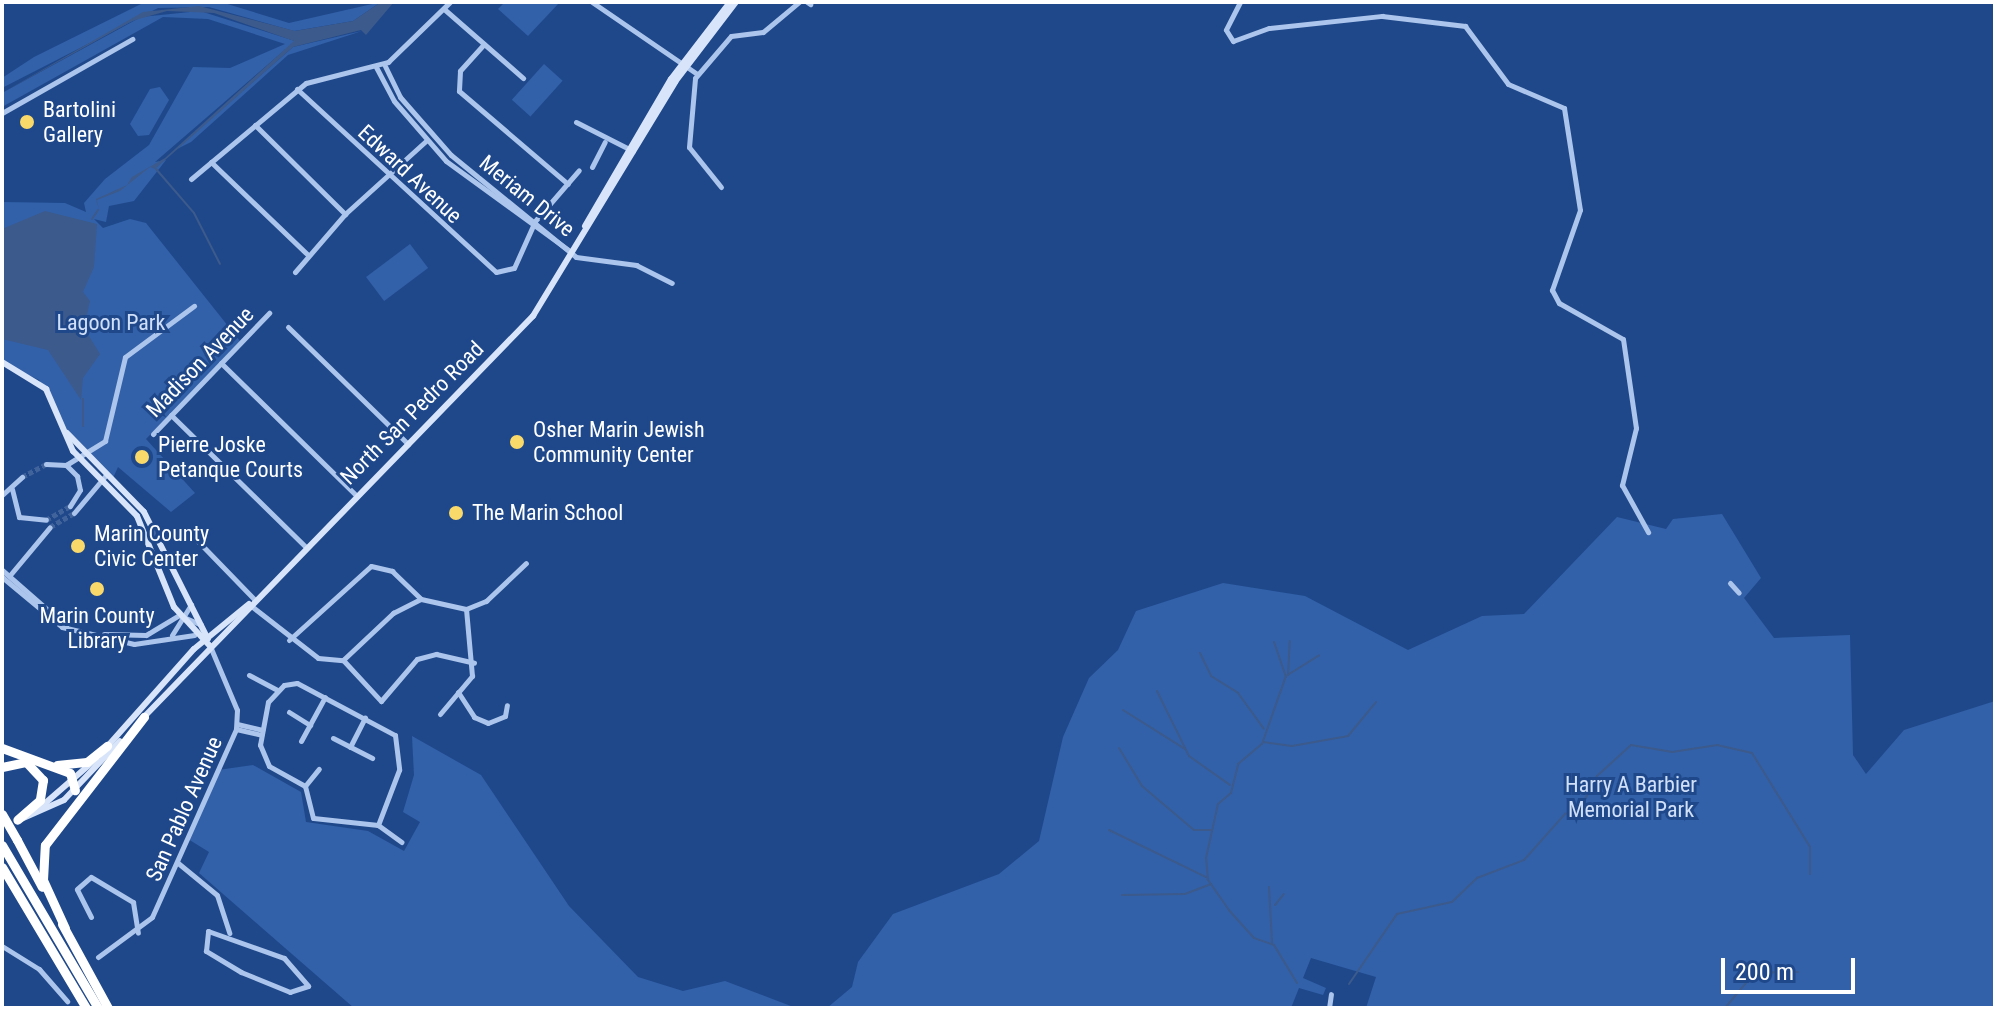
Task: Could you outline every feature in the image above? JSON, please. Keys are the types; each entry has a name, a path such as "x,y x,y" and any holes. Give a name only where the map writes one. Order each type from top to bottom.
{"highway":[{"path":"65,928 43,880 45,845 144,717"},
{"path":"2,748 76,765 107,746"},
{"path":"29,756 75,786"},
{"path":"2,767 26,762 42,778 41,798 17,820"},
{"path":"2,814 108,1008"},
{"path":"2,846 98,1008"},
{"path":"2,867 86,1008"}],"main road":[{"name":"North San Pedro Road","path":"2,824 17,820 75,786 533,316 684,64 730,4"},
{"path":"2,362 39,380 82,457 147,516 210,646"},
{"path":"104,479 142,524 184,619 201,643 210,646"},
{"name":"North San Pedro Road","path":"75,786 107,746 201,643 252,602"}],"street":[{"path":"191,179 297,89 384,64 450,2"},
{"path":"592,2 697,74"},
{"path":"721,187 689,147 697,74 731,36 763,32 799,2"},
{"path":"1240,2 1226,30 1233,41 1269,28 1382,16 1465,26 1508,84 1564,108 1580,210 1552,290 1559,303 1623,339 1636,428 1622,485 1648,532"},
{"path":"444,9 523,78"},
{"path":"2,113 132,39"},
{"path":"484,44 460,71 459,91 568,184"},
{"name":"Meriam Drive","path":"384,64 430,138 571,252"},
{"name":"Meriam Drive","path":"376,67 430,138 531,229 571,252"},
{"name":"Edward Avenue","path":"297,89 481,263 506,272 531,229"},
{"path":"576,122 605,142 632,150"},
{"path":"255,125 345,214"},
{"path":"295,272 307,254 345,214 430,138"},
{"path":"592,167 605,142"},
{"path":"211,162 307,254"},
{"path":"531,229 579,170"},
{"path":"571,252 587,262 643,267 672,283"},
{"path":"46,464 66,465 82,457 107,435 124,360 194,306"},
{"name":"Madison Avenue","path":"153,434 269,313"},
{"path":"288,327 408,444"},
{"path":"221,363 356,495"},
{"path":"171,415 306,547"},
{"path":"66,465 80,483 70,506"},
{"path":"2,495 22,477"},
{"path":"74,513 104,479"},
{"path":"12,489 15,512 34,523 46,520"},
{"path":"34,523 36,538"},
{"path":"6,577 36,538 50,527"},
{"path":"190,533 289,640 318,658 343,660 381,701 417,659 436,654 474,663"},
{"path":"289,640 371,566 392,571 421,599 466,609 486,601 526,563"},
{"path":"2,570 6,577 66,626 134,644 171,635 194,635"},
{"path":"1730,583 1739,593"},
{"path":"343,660 393,613 421,599"},
{"path":"171,635 191,605"},
{"path":"440,714 458,692 474,663 466,609"},
{"path":"103,635 146,635 184,619 201,625"},
{"name":"San Pablo Avenue","path":"138,934 177,863 237,727 210,646"},
{"path":"249,675 277,690"},
{"path":"378,825 399,770 398,740 365,718 290,682 277,690 262,732 269,766 305,786 313,818 378,825 401,842"},
{"path":"458,692 474,717 488,723 505,716 507,705"},
{"path":"301,741 325,697"},
{"path":"289,712 310,725"},
{"path":"350,747 365,718"},
{"path":"237,727 262,732"},
{"path":"333,738 372,758"},
{"path":"305,786 319,769"},
{"path":"177,863 217,895 229,933 284,958 308,986 283,990 203,946 208,931 229,933"},
{"path":"91,917 77,889 88,877 133,902 138,934 98,957"},
{"path":"2,946 39,969 67,1001"},
{"path":"1329,1008 1331,994"}],"green space":[{"path":"145,2 221,2 289,23 381,2 353,21 294,31 209,7 158,8 2,88 2,78 34,57"},
{"path":"505,2 559,3 528,36 498,9"},
{"name":"Lagoon Park","path":"200,11 295,41 155,162 166,160 134,201 109,206 106,222 94,219 103,228 130,219 146,223 240,341 146,439 195,493 171,512 118,467 113,478 69,434 39,380 2,362 2,202 65,203 86,212 84,203 105,179 149,145 193,67 230,68 285,44 208,19 163,17 2,107 2,93 141,17"},
{"path":"362,31 288,55 191,142 175,150 293,47"},
{"path":"544,64 563,81 530,116 512,100"},
{"path":"160,87 169,100 149,135 138,136 130,124 150,89"},
{"path":"410,244 428,268 384,301 366,277"},
{"name":"Harry A Barbier Memorial Park","path":"1722,514 1761,578 1744,598 1774,638 1850,635 1853,755 1866,774 1904,730 1995,701 1995,1008 1366,1008 1376,977 1311,958 1303,978 1326,988 1323,995 1299,988 1291,1008 827,1008 852,987 858,962 893,914 999,874 1039,841 1063,737 1089,678 1118,650 1136,611 1223,583 1305,596 1408,650 1482,616 1524,614 1617,517 1666,529 1673,519"},
{"path":"412,736 481,775 569,906 638,977 683,991 725,981 796,1008 354,1008 199,873 209,852 188,839 218,770 253,765 301,792 306,822 368,831 404,851 420,822 403,812 414,775"}],"shaded area":[{"path":"381,2 394,2 366,35 361,30 293,47 155,169 150,167 120,191 97,200 99,210 96,199 127,185 132,177 165,158 294,41 214,13 167,11 132,21 2,93 143,12 199,6 295,31 353,21"},
{"path":"45,211 97,224 94,267 83,292 90,301 84,328 100,354 83,378 81,400 48,350 2,339 2,229"}],"waterway":[{"path":"156,169 194,213 220,264"},
{"path":"92,219 98,210"},
{"path":"83,399 83,426"},
{"path":"1288,675 1290,641"},
{"path":"1274,642 1286,677"},
{"path":"1200,653 1211,676 1238,693 1264,729"},
{"path":"1297,983 1274,945 1254,938 1229,910 1208,880 1206,858 1218,804 1231,793 1238,764 1262,744 1286,676 1319,655"},
{"path":"1157,691 1189,756 1230,785"},
{"path":"1263,742 1292,746 1348,736 1376,702"},
{"path":"1123,710 1185,749"},
{"path":"1349,984 1397,914 1452,902 1477,878 1524,860 1565,814 1580,809 1597,776 1631,745 1672,752 1717,745 1752,753 1810,847 1810,874"},
{"path":"1119,748 1142,786 1194,830 1211,830"},
{"path":"1109,830 1206,877"},
{"path":"1122,895 1185,894 1211,884"},
{"path":"1269,887 1272,943"},
{"path":"1275,905 1284,894"},
{"path":"1725,1008 1747,982 1780,970 1798,972"}],"tunnel":[{"path":"22,477 46,464"},
{"path":"46,520 70,506"},
{"path":"50,527 74,513"}],"place":[{"name":"Bartolini Gallery","path":"27,122"},
{"name":"Osher Marin Jewish Community Center","path":"517,442"},
{"name":"Pierre Joske Petanque Courts","path":"142,457"},
{"name":"The Marin School","path":"456,513"},
{"name":"Marin County Civic Center","path":"78,546"},
{"name":"Marin County Library","path":"97,589"}]}
